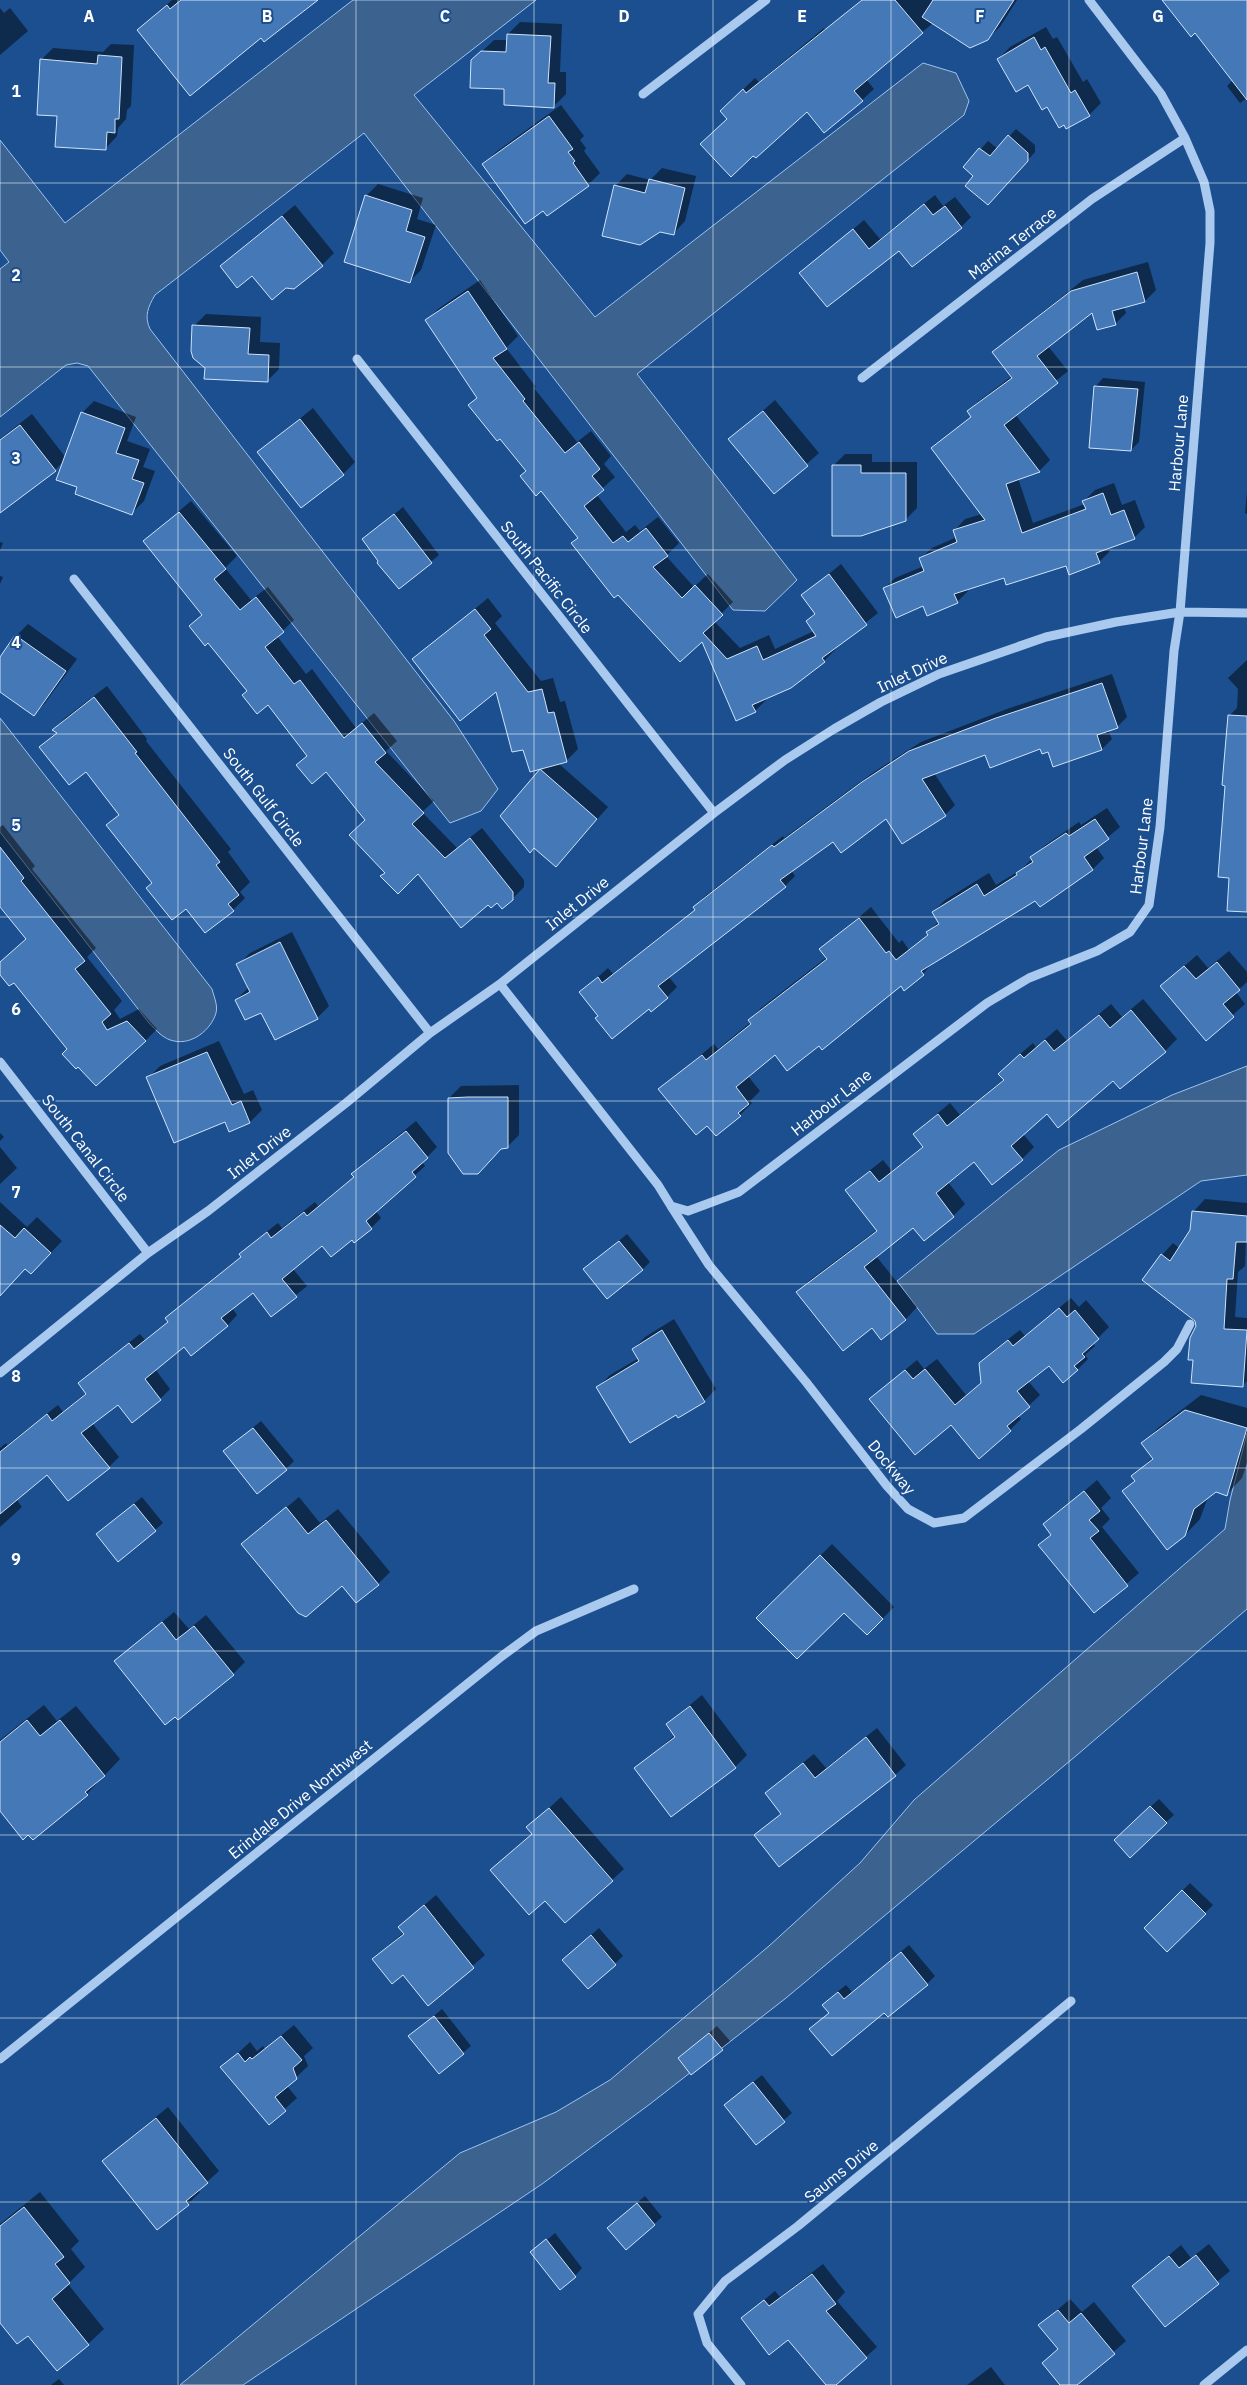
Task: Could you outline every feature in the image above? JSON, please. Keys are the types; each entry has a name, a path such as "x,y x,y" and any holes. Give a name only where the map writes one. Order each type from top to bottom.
{"street":[{"path":"643,94 766,0"},
{"name":"Harbour Lane","path":"671,1206 688,1211 740,1192 987,1003 1029,978 1097,951 1130,932 1149,905 1160,827 1174,651 1180,612 1210,243 1210,211 1204,182 1185,138 1161,94 1089,0"},
{"name":"Marina Terrace","path":"862,378 1092,199 1185,138"},
{"name":"South Pacific Circle","path":"357,359 714,813"},
{"name":"South Gulf Circle","path":"74,579 430,1033"},
{"name":"Inlet Drive","path":"0,1373 148,1253 216,1205 346,1103 430,1033 500,984 714,813 785,760 834,729 882,702 939,674 1046,637 1116,622 1180,612 1247,613"},
{"path":"500,984 658,1185 671,1206"},
{"name":"South Canal Circle","path":"0,1062 148,1253"},
{"name":"Dockway","path":"671,1206 709,1265 806,1382 887,1486 908,1509 934,1523 964,1518 1081,1429 1164,1362 1176,1349 1190,1324"},
{"name":"Erindale Drive Northwest","path":"0,2059 502,1656 536,1632 634,1589"},
{"name":"Saums Drive","path":"741,2385 707,2343 698,2314 725,2281 798,2226 1071,2000"},
{"path":"1204,2385 1247,2350"}],"water":[{"path":"353,0 536,0 414,95 595,317 923,63 956,73 969,101 964,115 637,374 797,580 765,611 733,610 364,133 155,295 148,312 147,320 150,329 454,721 498,789 481,811 450,823 88,366 77,363 66,365 0,417 0,269 9,262 0,250 0,140 65,223"},
{"path":"0,718 212,989 216,1013 210,1025 200,1035 187,1041 174,1041 163,1036 149,1023 0,832"},
{"path":"1247,1066 1247,1175 1201,1181 974,1334 937,1334 897,1281 1059,1150 1172,1095"},
{"path":"1247,1433 1247,1609 1077,1755 786,1998 650,2104 542,2184 243,2385 180,2385 460,2153 556,2112 610,2080 769,1946 860,1863 914,1800 1225,1529 1230,1500"}],"building":[{"path":"181,0 318,0 264,42 261,38 190,96 137,30 167,5 170,9"},
{"path":"862,0 895,0 923,33 854,91 863,101 824,133 807,112 756,158 753,156 731,177 700,144 727,119 720,111 743,89 746,93"},
{"path":"933,0 1014,0 988,40 970,48 922,17"},
{"path":"1162,0 1247,0 1247,100 1195,33 1191,37"},
{"path":"507,34 551,36 548,83 555,83 554,108 504,105 504,89 470,88 471,60 481,51 506,52"},
{"path":"1034,37 1041,50 1045,47 1071,93 1075,90 1090,116 1066,129 1064,125 1059,128 1047,107 1042,110 1028,85 1016,92 997,59"},
{"path":"98,55 122,57 119,119 115,119 115,133 107,132 106,150 55,147 57,116 37,115 40,59 97,64"},
{"path":"549,116 573,149 568,152 575,161 573,163 589,186 547,216 543,211 525,224 482,164"},
{"path":"1008,135 1028,153 1028,161 988,205 965,186 973,176 963,167 979,148 990,156"},
{"path":"649,179 685,188 674,235 660,232 640,245 602,236 614,185 645,193"},
{"path":"365,195 412,210 406,231 425,237 410,283 344,262"},
{"path":"924,204 933,215 945,206 962,228 912,267 899,251 827,307 799,273 853,229 869,249"},
{"path":"282,216 323,266 294,289 286,288 272,300 252,276 237,288 220,266"},
{"path":"1137,272 1145,302 1112,311 1116,325 1097,330 1092,313 1037,356 1058,383 1004,425 1040,472 1006,484 1022,533 1086,509 1082,501 1103,493 1111,515 1124,510 1135,539 1096,553 1100,563 1069,575 1066,566 1006,585 1004,578 954,594 958,603 927,616 923,606 896,618 883,588 924,571 919,558 957,542 953,530 985,520 931,448 971,417 967,411 1012,378 992,352 1071,291"},
{"path":"468,291 507,349 493,358 525,399 523,401 565,453 579,442 600,469 592,476 604,490 584,506 613,543 623,536 628,542 646,528 668,556 653,567 682,598 695,585 723,615 703,633 727,659 757,646 763,660 816,636 806,621 815,614 801,595 829,574 867,625 822,658 825,662 791,688 752,705 756,712 736,721 702,642 680,662 618,595 614,598 571,543 578,538 541,491 536,496 520,476 526,471 500,439 497,441 468,405 477,398 425,320"},
{"path":"192,325 250,328 248,354 269,355 268,382 204,379 205,368 193,358 191,351"},
{"path":"1094,386 1138,389 1131,451 1089,448"},
{"path":"763,411 808,466 774,494 728,439"},
{"path":"81,412 125,428 116,453 139,460 132,479 144,483 132,515 75,494 77,487 56,480"},
{"path":"300,419 344,475 301,508 257,452"},
{"path":"20,425 56,471 0,513 0,440"},
{"path":"832,465 861,465 861,473 906,473 906,521 861,536 832,536"},
{"path":"179,512 226,569 214,579 240,610 256,597 284,632 265,647 294,684 300,680 344,738 362,723 386,753 375,762 424,813 412,824 445,858 470,838 513,892 513,900 502,909 497,903 491,908 488,905 461,928 418,874 398,894 380,876 385,873 349,835 365,820 326,772 312,784 296,765 307,756 268,705 257,714 242,695 247,691 208,643 205,646 189,626 202,615 143,541"},
{"path":"394,514 432,563 399,589 377,563 378,561 362,539"},
{"path":"475,609 491,629 484,635 528,692 542,689 548,713 554,712 567,762 530,772 523,750 512,752 496,692 460,721 412,659"},
{"path":"15,635 66,671 34,716 0,692 0,657"},
{"path":"1102,683 1118,728 1097,735 1102,750 1053,767 1048,752 1042,754 1040,749 990,768 985,755 922,779 946,816 902,844 886,819 841,853 833,842 780,880 786,887 658,986 668,998 651,1012 649,1009 612,1039 595,1018 598,1016 579,992 598,977 602,983 695,910 693,907 772,845 774,847 862,782 909,751 996,718"},
{"path":"94,697 220,862 216,865 239,895 228,904 234,911 205,933 186,909 172,920 146,888 152,883 106,825 119,815 86,772 69,785 39,747 57,733 52,730"},
{"path":"1228,715 1247,716 1247,912 1227,911 1229,878 1218,877 1225,786 1222,785"},
{"path":"540,769 597,819 556,867 534,848 530,853 500,816"},
{"path":"1095,819 1109,839 1084,857 1093,870 1040,907 1035,901 921,971 924,975 904,991 901,986 822,1050 819,1046 787,1071 775,1055 736,1087 749,1104 738,1113 741,1116 716,1136 707,1126 696,1135 658,1089 702,1055 706,1060 751,1024 748,1020 827,959 819,949 859,918 886,953 889,951 896,960 928,935 926,932 939,924 932,912 977,884 984,896 1017,875 1016,873 1033,862 1030,857 1066,833 1069,836"},
{"path":"0,847 24,878 21,881 85,961 75,969 111,1014 102,1022 107,1030 127,1021 146,1041 96,1086 62,1054 67,1049 14,983 9,986 0,975 0,962 26,939 0,907"},
{"path":"280,942 318,1019 275,1040 261,1013 245,1020 235,1000 250,992 236,964"},
{"path":"1217,962 1240,990 1223,1004 1234,1017 1206,1041 1160,986 1184,966 1196,979"},
{"path":"1131,1010 1166,1052 1120,1089 1113,1081 1058,1128 1047,1114 1011,1146 1023,1160 992,1185 974,1162 936,1193 954,1217 924,1241 913,1228 864,1267 906,1320 881,1340 872,1328 843,1351 796,1292 877,1231 845,1190 870,1171 879,1182 923,1147 913,1134 938,1114 947,1126 1004,1080 998,1074 1020,1054 1024,1058 1045,1040 1054,1051 1099,1015 1110,1028"},
{"path":"207,1052 232,1105 241,1101 250,1123 229,1132 225,1122 174,1143 146,1077"},
{"path":"508,1097 508,1148 501,1149 478,1174 463,1174 448,1153 448,1098"},
{"path":"406,1131 428,1158 412,1172 416,1177 366,1221 372,1229 354,1243 352,1240 331,1257 322,1246 282,1279 297,1297 271,1317 253,1293 221,1318 228,1326 191,1356 184,1347 145,1379 161,1400 132,1423 118,1405 81,1433 110,1468 68,1501 47,1475 0,1514 0,1452 47,1414 52,1421 86,1394 78,1383 129,1343 134,1349 168,1322 165,1318 241,1257 239,1254 267,1232 271,1238 304,1212 307,1216 354,1177 351,1174"},
{"path":"1192,1211 1247,1216 1247,1242 1236,1242 1233,1279 1227,1279 1224,1329 1247,1330 1243,1387 1191,1383 1193,1360 1188,1360 1190,1338 1196,1326 1195,1321 1142,1280 1161,1254 1170,1261 1190,1230"},
{"path":"0,1225 15,1238 24,1228 51,1253 31,1274 25,1269 0,1296"},
{"path":"619,1241 643,1270 607,1299 583,1269"},
{"path":"1059,1308 1067,1317 1075,1310 1099,1339 1082,1354 1085,1357 1074,1366 1078,1370 1063,1383 1049,1366 1017,1391 1030,1407 1007,1426 1011,1431 979,1459 951,1425 915,1455 869,1399 905,1370 913,1379 925,1369 955,1405 981,1383 979,1363 1008,1340 1013,1346"},
{"path":"662,1330 705,1402 678,1418 676,1415 630,1443 596,1387 639,1361 632,1349"},
{"path":"1185,1410 1247,1428 1227,1496 1216,1492 1194,1509 1185,1536 1167,1550 1122,1491 1135,1481 1131,1476 1153,1459 1141,1443"},
{"path":"253,1428 287,1470 257,1494 223,1451"},
{"path":"1084,1491 1100,1511 1089,1520 1099,1531 1090,1538 1128,1586 1094,1613 1038,1545 1051,1535 1043,1524"},
{"path":"134,1504 156,1531 118,1562 96,1534"},
{"path":"286,1507 308,1534 326,1520 379,1585 356,1603 342,1586 306,1617 298,1613 241,1544"},
{"path":"820,1555 883,1619 867,1635 844,1613 797,1659 756,1618"},
{"path":"162,1622 176,1640 194,1626 234,1675 178,1720 175,1717 165,1725 114,1661"},
{"path":"690,1706 736,1768 671,1817 634,1768 675,1737 666,1724"},
{"path":"27,1720 40,1736 60,1720 105,1776 85,1792 88,1795 33,1840 28,1835 23,1840 0,1811 0,1742"},
{"path":"866,1737 896,1776 779,1867 754,1835 781,1814 765,1793 803,1763 815,1778"},
{"path":"1150,1806 1167,1823 1130,1858 1114,1840"},
{"path":"549,1808 613,1881 565,1923 545,1901 529,1915 490,1870 532,1834 526,1827"},
{"path":"1182,1890 1206,1914 1167,1952 1144,1928"},
{"path":"424,1905 474,1968 428,2006 403,1975 392,1984 372,1959 404,1934 398,1927"},
{"path":"591,1935 616,1965 588,1989 562,1960"},
{"path":"901,1952 928,1985 888,2017 884,2013 832,2056 809,2029 829,2013 822,2005 838,1992 844,1999"},
{"path":"434,2016 464,2054 439,2074 408,2036"},
{"path":"709,2033 723,2050 691,2075 678,2058"},
{"path":"281,2036 302,2060 293,2068 297,2079 275,2097 286,2111 269,2125 220,2067 238,2053 245,2062 250,2057 252,2059"},
{"path":"753,2082 785,2122 756,2145 724,2105"},
{"path":"156,2118 208,2183 186,2201 189,2205 157,2230 102,2161"},
{"path":"637,2203 655,2225 626,2250 607,2228"},
{"path":"24,2207 64,2257 55,2264 70,2283 52,2299 89,2345 57,2371 28,2336 17,2344 0,2323 0,2226"},
{"path":"546,2239 576,2277 560,2290 530,2252"},
{"path":"1196,2255 1219,2284 1165,2327 1132,2286 1169,2256 1179,2268"},
{"path":"812,2274 836,2304 826,2311 867,2358 836,2385 826,2385 788,2340 769,2355 741,2318 764,2300 769,2306"},
{"path":"1058,2310 1069,2323 1081,2313 1115,2354 1077,2385 1060,2385 1042,2363 1058,2349 1038,2325"}]}
